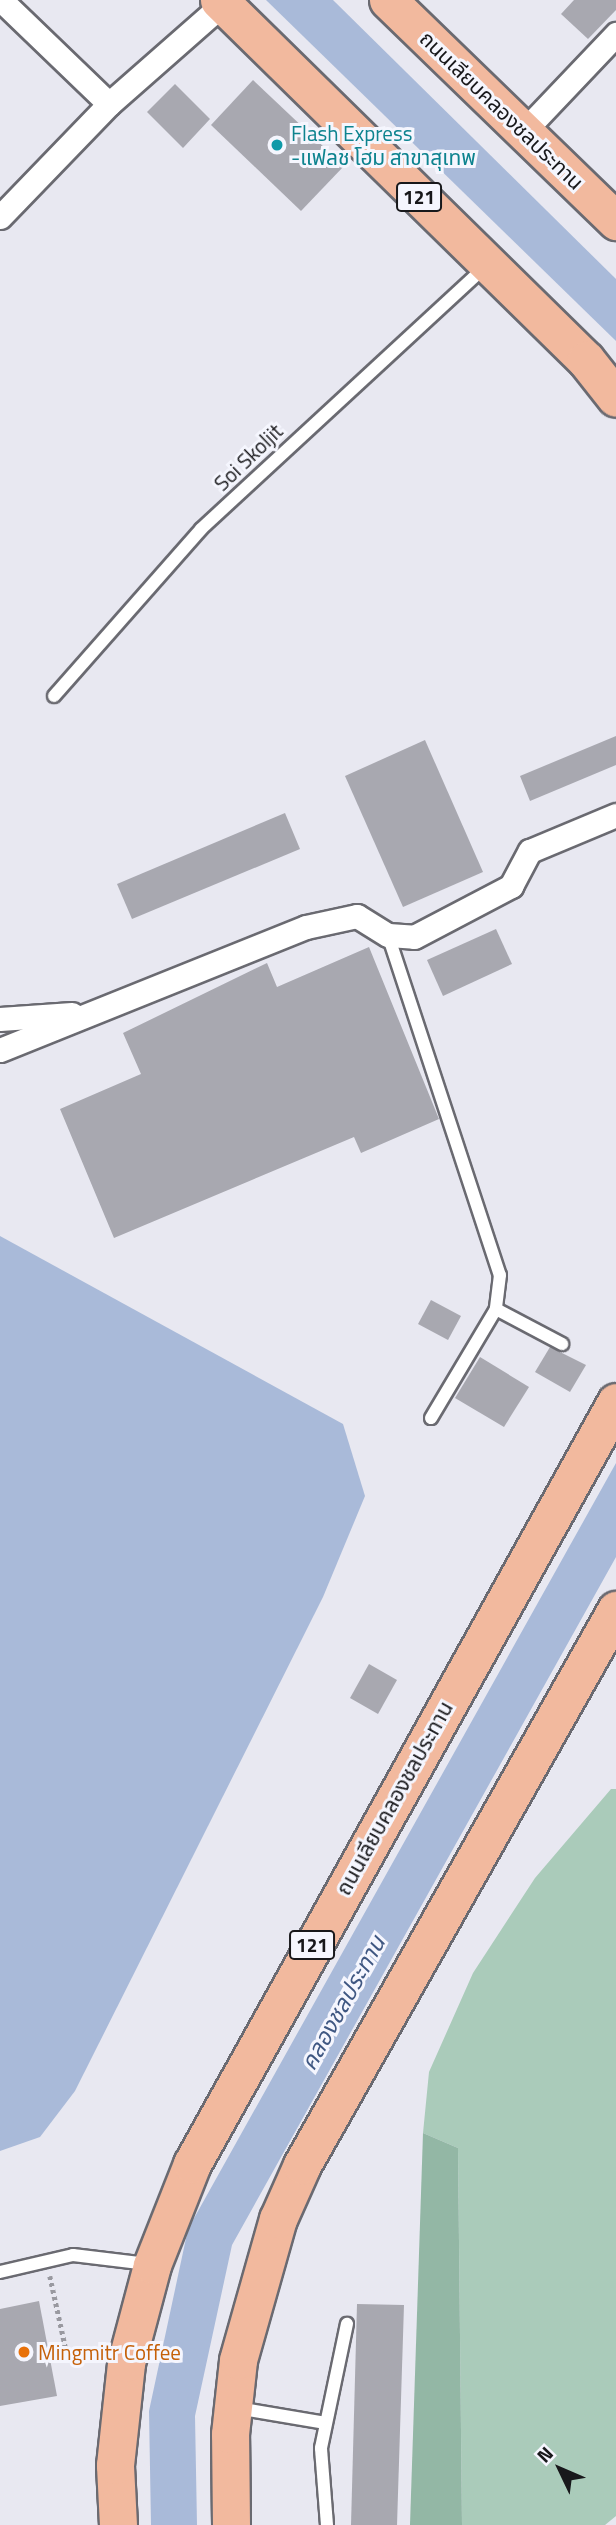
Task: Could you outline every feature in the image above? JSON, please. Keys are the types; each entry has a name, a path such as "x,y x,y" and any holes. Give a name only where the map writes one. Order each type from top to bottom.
{"main road":[{"name":"ถนนเลียบคลองชลประทาน","path":"388,0 616,221"},
{"name":"121","path":"221,2 586,360 616,398"},
{"name":"ถนนเลียบคลองชลประทาน","path":"118,2525 115,2465 126,2363 152,2265 192,2164 236,2079 616,1402"},
{"path":"232,2525 233,2407 257,2281 302,2165 616,1610"}],"street":[{"path":"1,0 109,104"},
{"path":"0,217 109,104 221,2"},
{"path":"524,131 616,34"},
{"path":"0,1050 306,927 357,916 388,935 414,937 490,901 511,886 530,851 616,815"},
{"path":"0,1018 93,1013"}],"lane":[{"name":"Soi Skoljit","path":"54,696 201,529 487,265"},
{"path":"388,935 490,1235 500,1275 496,1309 431,1418"},
{"path":"496,1309 562,1344"},
{"path":"0,2272 73,2255 152,2265"},
{"path":"327,2525 321,2448 347,2324"},
{"path":"233,2407 326,2423"}],"path":[{"path":"47,2261 66,2354"}],"green space":[{"path":"611,1789 616,1789 616,2516 605,2525 462,2525 458,2148 423,2133 429,2072 473,1973 535,1878"},
{"path":"423,2133 458,2148 462,2525 410,2525"}],"water":[{"path":"266,0 333,0 616,279 616,341"},
{"path":"0,1236 343,1424 365,1496 323,1597 75,2091 40,2137 0,2151"},
{"name":"คลองชลประทาน","path":"616,1463 616,1557 232,2245 195,2416 197,2525 151,2525 149,2411 188,2229"}],"building":[{"path":"574,0 616,0 616,10 588,39 561,14"},
{"name":"Flash Express -แฟลช โฮม สาขาสุเทพ","path":"253,80 344,166 301,211 211,125"},
{"path":"175,84 210,119 183,148 147,112"},
{"path":"616,736 616,765 530,801 520,776"},
{"path":"425,740 483,872 403,907 345,776"},
{"path":"285,813 300,849 132,919 117,884"},
{"path":"496,929 512,964 443,996 427,960"},
{"path":"369,947 439,1119 361,1153 354,1137 114,1238 60,1109 141,1074 123,1033 267,963 277,987"},
{"path":"431,1300 461,1316 448,1340 418,1324"},
{"path":"550,1347 586,1365 570,1392 535,1372"},
{"path":"480,1357 529,1387 504,1427 455,1398"},
{"path":"369,1664 397,1680 378,1714 350,1698"},
{"name":"Mingmitr Coffee","path":"39,2301 57,2396 0,2406 0,2309"},
{"path":"357,2304 404,2305 397,2525 351,2525"}],"place":[{"name":"Flash Express -แฟลช โฮม สาขาสุเทพ","path":"277,145"},
{"name":"Mingmitr Coffee","path":"24,2352"}]}
